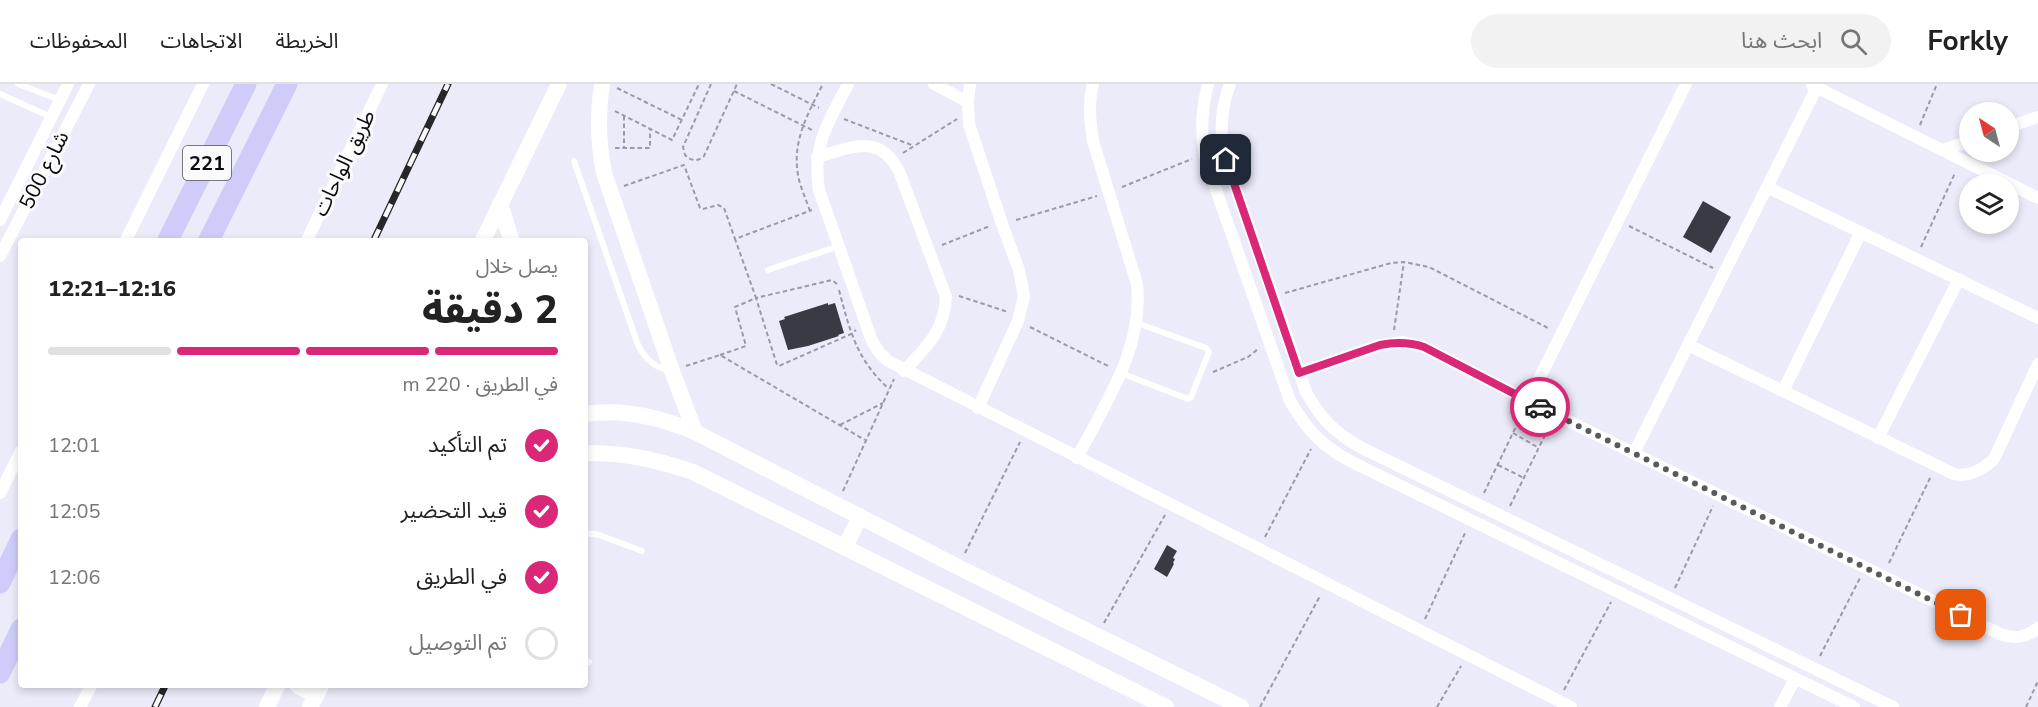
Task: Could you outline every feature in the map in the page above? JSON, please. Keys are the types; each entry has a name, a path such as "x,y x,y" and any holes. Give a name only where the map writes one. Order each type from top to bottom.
{"highway":[{"name":"221","path":"169,238 246,84"},
{"name":"221","path":"210,238 287,84"},
{"path":"0,583 18,545"},
{"path":"0,673 18,635"}],"street":[{"name":"شارع 500","path":"0,220 68,84"},
{"name":"شارع 500","path":"0,256 89,84"},
{"name":"221","path":"127,238 203,84"},
{"name":"طريق الواحات","path":"308,238 382,84"},
{"path":"484,238 559,84"},
{"path":"602,84 599,103 599,147 604,173 695,432"},
{"path":"848,84 822,136 817,157 819,190 872,341 888,361 1571,707"},
{"path":"934,84 968,108"},
{"path":"970,84 969,124 1001,223 1019,270 1024,296 1019,318 978,408"},
{"path":"1077,458 1121,373 1137,323 1139,303 1137,284 1093,141 1089,118 1094,84"},
{"path":"1208,84 1202,121 1205,154 1290,401 1302,421 1317,439 1335,453 1392,482 1854,707"},
{"path":"1230,84 1221,121 1221,138 1226,160 1306,392 1315,410 1329,426 1344,438 1478,505 1893,707"},
{"path":"1528,401 1686,84"},
{"path":"1634,453 1767,187 1814,86 1959,158"},
{"path":"51,117 68,124"},
{"path":"2019,123 2038,117"},
{"path":"1943,150 1959,145"},
{"path":"817,157 860,146 873,146 884,150 893,159 899,171 946,297 945,312 934,339 901,369"},
{"path":"1968,162 2038,198"},
{"path":"1767,187 2038,318"},
{"path":"500,204 511,238"},
{"path":"1233,236 1250,231"},
{"path":"1783,391 1861,232"},
{"path":"1878,438 1959,279"},
{"path":"1299,373 1392,342 1424,347 1528,401 2009,637 2020,638 2038,628"},
{"path":"1688,345 1936,466 1960,475 1972,474 1984,469 1994,459 2038,364"},
{"path":"588,414 638,414 670,421 695,432 958,567 1241,707"},
{"path":"588,453 616,453 655,460 693,472 1166,707"},
{"path":"0,493 18,457"},
{"path":"1392,482 1400,466"},
{"path":"845,547 860,517"},
{"path":"1658,612 1667,597"},
{"path":"1780,707 1795,679"},
{"path":"80,707 90,688"},
{"path":"267,707 276,688"},
{"path":"302,688 316,696"}],"lane":[{"path":"18,84 60,100"},
{"path":"0,94 51,117"},
{"path":"574,161 638,345 642,353 655,366 672,371"},
{"path":"768,270 839,246"},
{"path":"1121,373 1188,399 1209,350 1137,323"},
{"path":"588,533 599,535 642,551"}],"path":[{"path":"609,84 682,120"},
{"path":"599,103 672,140 699,84"},
{"path":"711,84 683,147 683,152 688,158 697,160 704,156 737,84"},
{"path":"771,84 832,115 914,146"},
{"path":"810,211 798,176 796,156 802,125 823,84"},
{"path":"1916,136 1936,84"},
{"path":"734,91 822,136"},
{"path":"893,159 968,108"},
{"path":"624,116 624,148"},
{"path":"599,147 650,148 650,129"},
{"path":"928,250 1001,223 1109,192 1205,154"},
{"path":"610,191 684,165 688,158"},
{"path":"1916,259 1961,162"},
{"path":"684,165 700,208 718,205 724,208 778,366 851,334 866,322"},
{"path":"735,239 825,206"},
{"path":"1618,220 1723,274"},
{"path":"1392,342 1404,262"},
{"path":"1273,296 1391,263 1404,262 1429,267 1561,334"},
{"path":"672,371 746,346 735,307 756,298 834,281 837,283 851,334 863,361 875,377 889,389"},
{"path":"944,292 1019,318 1121,373"},
{"path":"1199,377 1248,357 1270,341"},
{"path":"720,355 865,440"},
{"path":"837,504 889,389 901,369"},
{"path":"1478,505 1528,401"},
{"path":"840,425 883,403"},
{"path":"1505,518 1555,414"},
{"path":"958,567 1025,431"},
{"path":"1513,434 1539,448"},
{"path":"1259,549 1317,439"},
{"path":"1498,465 1524,478"},
{"path":"1883,576 1936,466"},
{"path":"1667,597 1718,495"},
{"path":"1097,636 1171,505"},
{"path":"1420,630 1471,520"},
{"path":"1814,668 1866,568"},
{"path":"1260,707 1327,584"},
{"path":"1559,700 1616,591"},
{"path":"1437,707 1468,655"},
{"path":"2025,707 2038,681"}],"building":[{"path":"1703,201 1731,217 1711,253 1683,237"},
{"path":"828,303 828,305 835,303 844,333 808,346 788,350 779,321 785,319 784,317"},
{"path":"1167,545 1177,551 1173,558 1175,559 1174,564 1167,577 1154,569"}],"railway":[{"path":"375,238 448,84"},
{"path":"155,707 164,688"}],"way so far":[{"path":"1540,407 1961,615"}],"route":[{"path":"1226,160 1299,373 1380,345 1403,342 1424,347 1540,407"}]}
